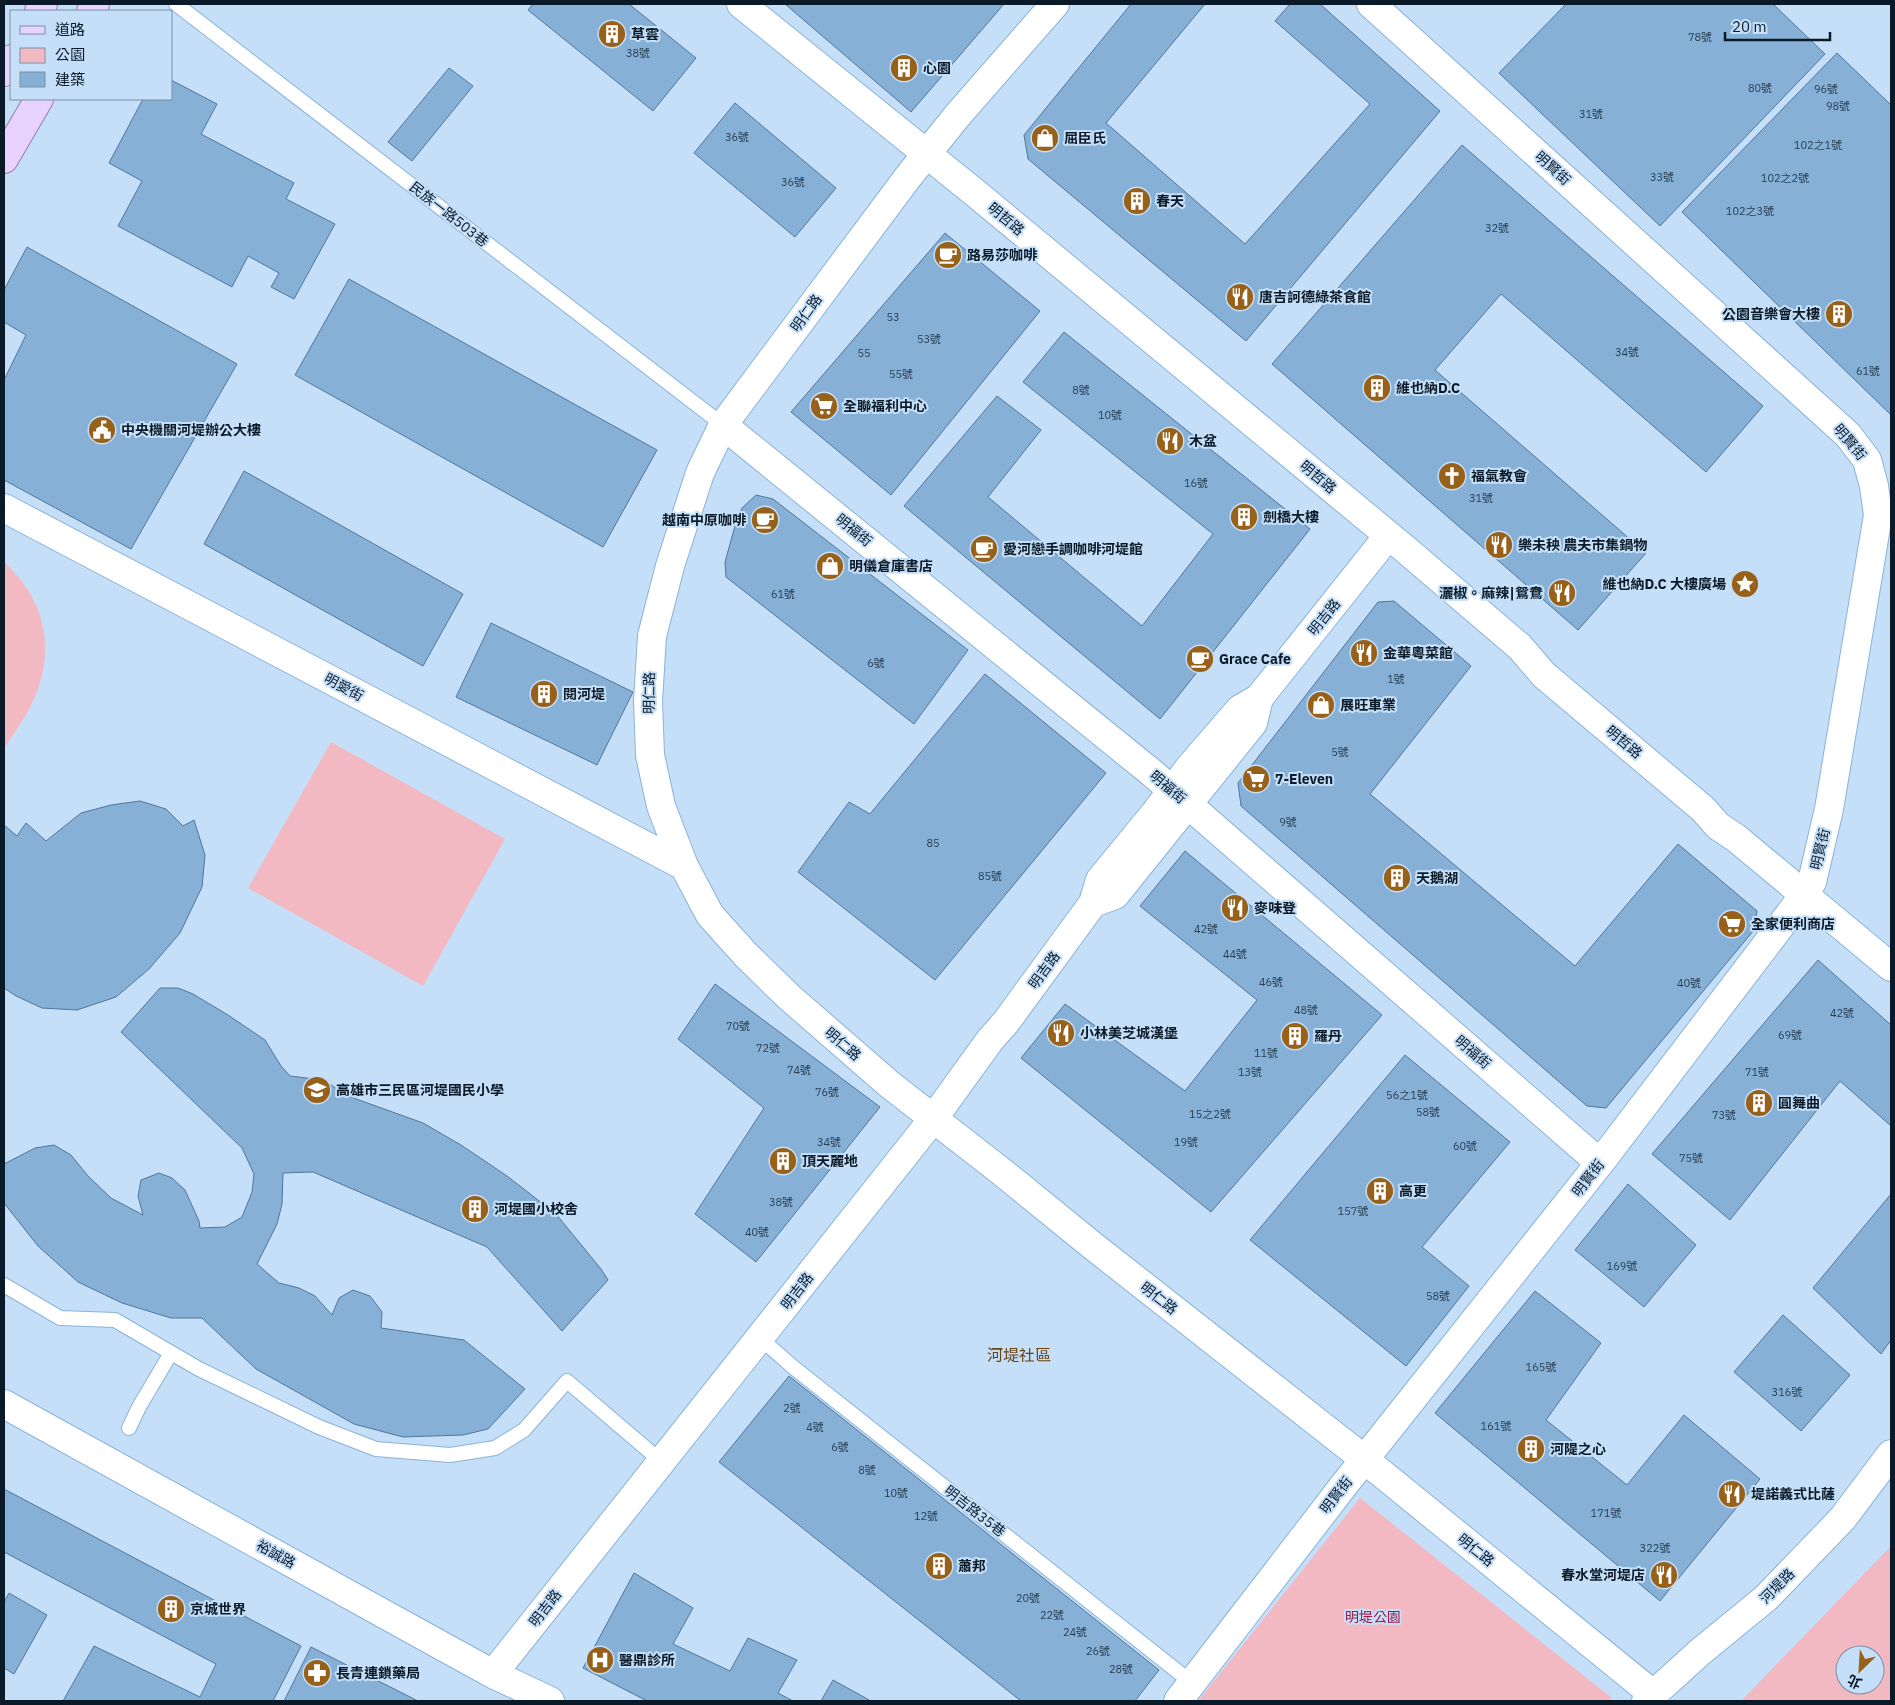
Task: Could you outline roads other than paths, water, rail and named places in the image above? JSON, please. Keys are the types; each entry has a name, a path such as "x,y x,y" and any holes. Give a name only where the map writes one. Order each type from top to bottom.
{"main road":[{"path":"4,72 10,61"},
{"path":"4,159 38,100"}],"street":[{"path":"741,4 926,153"},
{"name":"明仁路","path":"1054,4 926,153 836,270 723,425 700,473 670,566 652,636 648,701 650,754 661,806 684,866 710,915 746,955 816,1021 889,1084 1364,1459 1650,1698"},
{"name":"明賢街","path":"1184,1692 1364,1459 1600,1163 1808,889 1829,809 1878,514 1874,486 1867,460 1848,435 1371,4"},
{"name":"明哲路","path":"926,153 1520,647 1544,675 1703,808 1746,830 1891,967"},
{"name":"明福街","path":"723,425 1180,798 1600,1163"},
{"name":"明愛街","path":"4,508 684,866"},
{"name":"明吉路","path":"493,1674 933,1119 1093,903 1115,895 1180,798 1253,723 1259,698 1388,536"},
{"name":"明哲路","path":"1808,889 1849,910 1891,946"},
{"name":"裕誠路","path":"4,1404 493,1674 550,1701"},
{"name":"河堤路","path":"1650,1698 1700,1652 1766,1598 1843,1518 1891,1454"}],"lane":[{"name":"民族一路503巷","path":"176,4 723,425"},
{"path":"4,1285 60,1318 114,1320 199,1369 319,1426 376,1449 450,1455 495,1448 524,1430 567,1381 662,1462"},
{"name":"明吉路35巷","path":"760,1338 1184,1692"},
{"path":"129,1428 139,1407 171,1353"}],"place":[{"name":"草雲","path":"612,34"},
{"name":"心園","path":"904,68"},
{"name":"屈臣氏","path":"1045,138"},
{"name":"春天","path":"1137,201"},
{"name":"路易莎咖啡","path":"948,255"},
{"name":"唐吉訶德綠茶食館","path":"1240,297"},
{"name":"公園音樂會大樓","path":"1839,314"},
{"name":"維也納D.C","path":"1377,388"},
{"name":"全聯福利中心","path":"824,406"},
{"name":"中央機關河堤辦公大樓","path":"102,430"},
{"name":"木盆","path":"1170,441"},
{"name":"福氣教會","path":"1452,476"},
{"name":"劍橋大樓","path":"1244,517"},
{"name":"越南中原咖啡","path":"765,520"},
{"name":"樂未秧 農夫市集鍋物","path":"1499,545"},
{"name":"愛河戀手調咖啡河堤館","path":"984,549"},
{"name":"明儀倉庫書店","path":"830,566"},
{"name":"維也納D.C 大樓廣場","path":"1745,584"},
{"name":"灑椒。麻辣|鴛鴦","path":"1562,593"},
{"name":"金華粵菜館","path":"1364,653"},
{"name":"Grace Cafe","path":"1200,659"},
{"name":"閱河堤","path":"544,694"},
{"name":"展旺車業","path":"1321,705"},
{"name":"7-Eleven","path":"1256,779"},
{"name":"天鵝湖","path":"1397,878"},
{"name":"麥味登","path":"1235,908"},
{"name":"全家便利商店","path":"1732,924"},
{"name":"小林美芝城漢堡","path":"1061,1033"},
{"name":"羅丹","path":"1295,1036"},
{"name":"高雄市三民區河堤國民小學","path":"317,1090"},
{"name":"圓舞曲","path":"1759,1103"},
{"name":"頂天麗地","path":"783,1161"},
{"name":"高更","path":"1380,1191"},
{"name":"河堤國小校舍","path":"475,1209"},
{"name":"河隄之心","path":"1531,1449"},
{"name":"堤諾義式比薩","path":"1732,1494"},
{"name":"蕭邦","path":"939,1566"},
{"name":"春水堂河堤店","path":"1664,1575"},
{"name":"京城世界","path":"171,1609"},
{"name":"醫鼎診所","path":"600,1660"},
{"name":"長青連鎖藥局","path":"317,1673"}],"district":[{"name":"河堤社區","path":"1019,1355"}],"park label":[{"name":"明堤公園","path":"1373,1617"}]}
